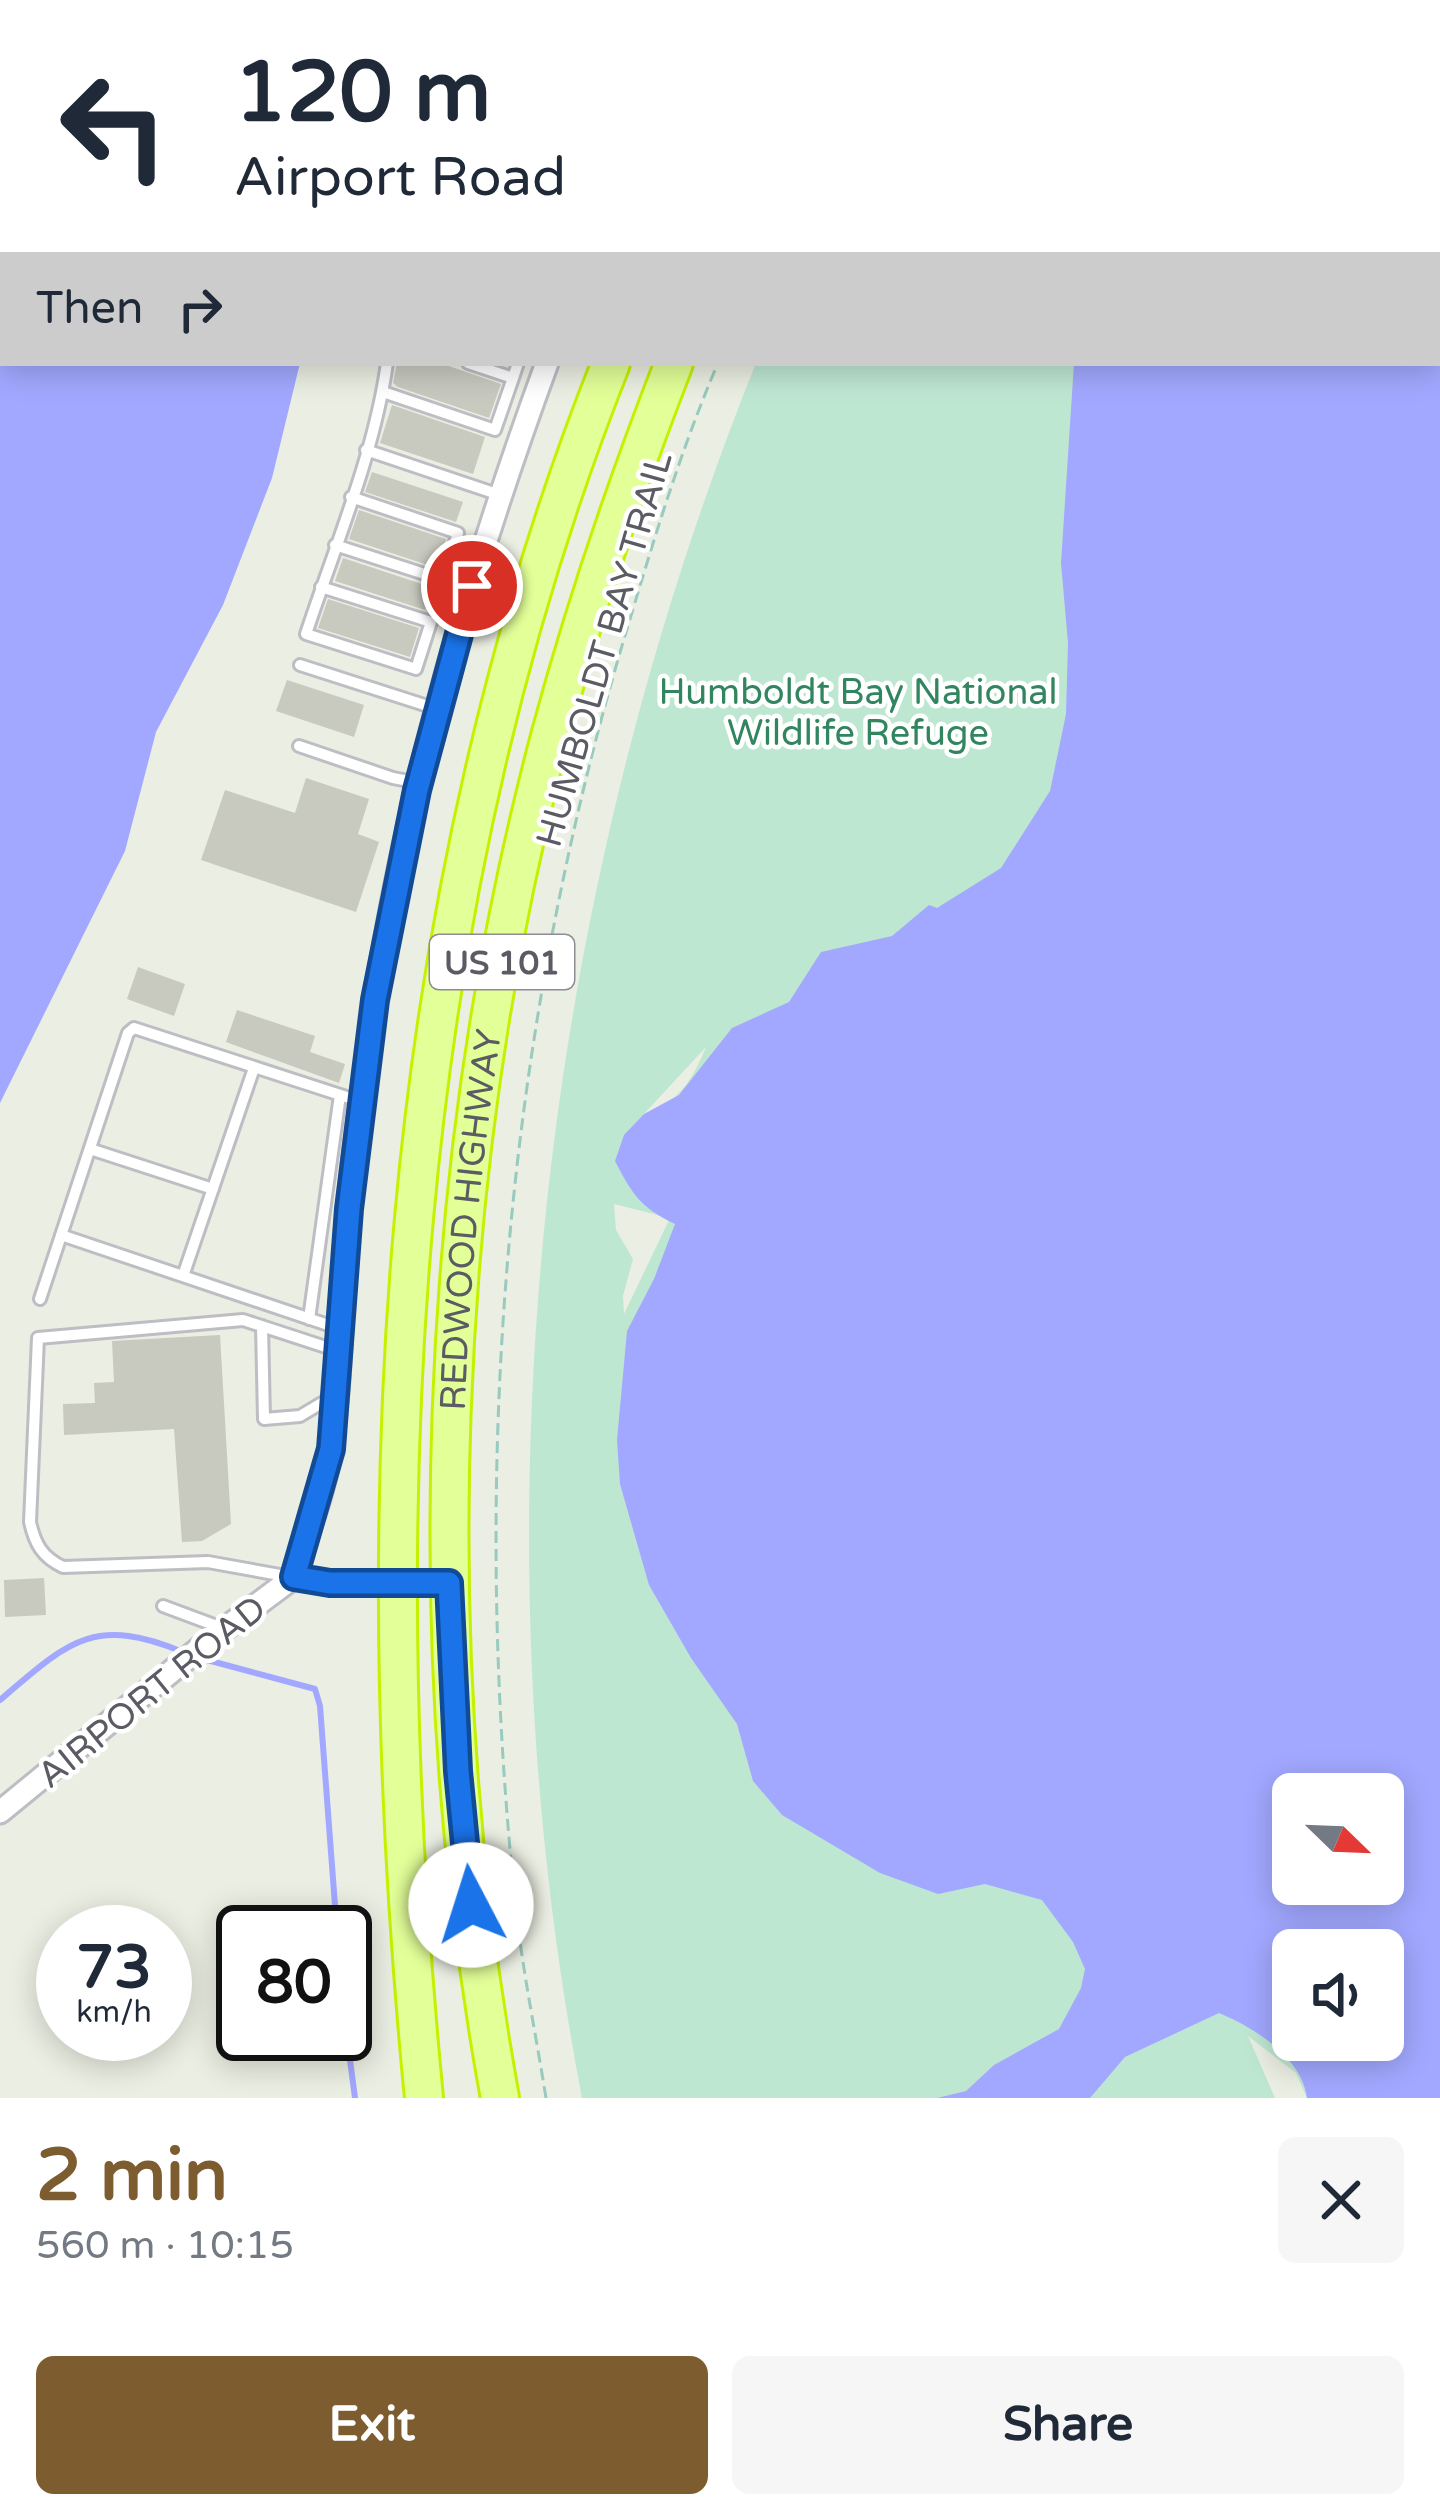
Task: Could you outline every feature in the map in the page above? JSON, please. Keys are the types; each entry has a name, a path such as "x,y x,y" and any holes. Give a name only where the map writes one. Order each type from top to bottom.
{"highway":[{"name":"REDWOOD HIGHWAY","path":"424,2098 400,1768 399,1422 409,1259 456,900 482,776 515,650 610,366"},
{"name":"REDWOOD HIGHWAY","path":"500,2098 471,1905 458,1771 449,1583 451,1409 460,1286 497,988 551,734 603,562 673,366"}],"street":[{"path":"294,1577 331,1449 345,1253 340,1181 351,1099 437,709 500,495 546,366"},
{"name":"AIRPORT ROAD","path":"0,1812 294,1577 330,1583 449,1583"}],"lane":[{"path":"321,587 430,622 416,669 306,634 321,587 351,497 366,450 387,366"},
{"path":"477,366 513,378"},
{"path":"383,392 495,430 517,366"},
{"path":"366,450 500,495"},
{"path":"335,545 442,580 453,549 458,533 351,497"},
{"path":"299,664 437,709"},
{"path":"299,746 419,783"},
{"path":"40,1299 128,1034 134,1028 351,1099"},
{"path":"183,1276 254,1068"},
{"path":"90,1149 213,1189"},
{"path":"309,1319 319,1252 340,1181"},
{"path":"61,1235 309,1319 339,1341"},
{"path":"319,1252 345,1253"},
{"path":"294,1577 208,1562 63,1567 49,1560 35,1544 30,1522 38,1338 243,1320 339,1341"},
{"path":"262,1326 264,1419 299,1416 335,1395"},
{"path":"164,1606 218,1635"}],"path":[{"name":"HUMBOLDT BAY TRAIL","path":"546,2098 516,1915 501,1719 495,1456 512,1196 541,991 604,706 680,464 717,366"}],"green space":[{"name":"Humboldt Bay National Wildlife Refuge","path":"755,366 1440,366 1440,2098 1307,2098 1296,2073 1280,2061 1404,2061 1404,1929 1272,1929 1272,2054 1248,2036 1275,2098 582,2098 549,1880 532,1660 531,1439 545,1218 575,999 621,783 681,570","holes":["706,1047 695,1070 666,1104 643,1115","614,1204 670,1218 624,1314 623,1296 633,1259 616,1230"]}],"water":[{"path":"0,366 299,366 272,478 223,605 156,732 125,851 0,1103"},
{"path":"1074,366 1440,366 1440,2098 1307,2098 1289,2061 1404,2061 1404,1929 1272,1929 1272,2044 1219,2013 1125,2057 1090,2098 937,2098 966,2091 994,2065 1059,2029 1081,1988 1085,1969 1073,1942 1042,1900 985,1884 938,1894 880,1873 782,1815 753,1781 737,1724 649,1585 620,1484 617,1440 627,1331 675,1224 646,1206 627,1183 615,1161 624,1135 644,1114 679,1095 732,1028 789,1002 821,952 892,936 929,905 937,908 1001,868 1050,791 1066,714 1068,643 1061,563"}],"building":[{"path":"396,366 449,366 501,384 489,418 393,383"},
{"path":"392,405 485,437 473,474 380,443"},
{"path":"372,472 463,502 456,522 365,492"},
{"path":"359,510 446,539 437,568 349,539"},
{"path":"343,558 431,587 425,610 335,581"},
{"path":"328,599 419,628 410,657 318,628"},
{"path":"287,680 364,705 354,737 276,711"},
{"path":"306,778 369,799 358,834 379,842 356,912 201,860 225,790 295,813"},
{"path":"138,967 185,984 174,1016 127,999"},
{"path":"237,1010 315,1036 310,1052 345,1064 339,1083 226,1042"},
{"path":"220,1335 231,1524 202,1541 182,1542 174,1429 64,1435 63,1404 95,1403 94,1383 114,1382 112,1341"},
{"path":"44,1578 46,1615 5,1617 4,1580"}],"waterway":[{"path":"0,1700 45,1663 83,1640 126,1636 183,1652"},
{"path":"196,1657 315,1689 335,1905"},
{"path":"350,2061 355,2098"}],"route":[{"path":"471,1905 458,1771 449,1583 330,1583 294,1577 331,1449 349,1209 375,1000 417,790 472,586"}]}
